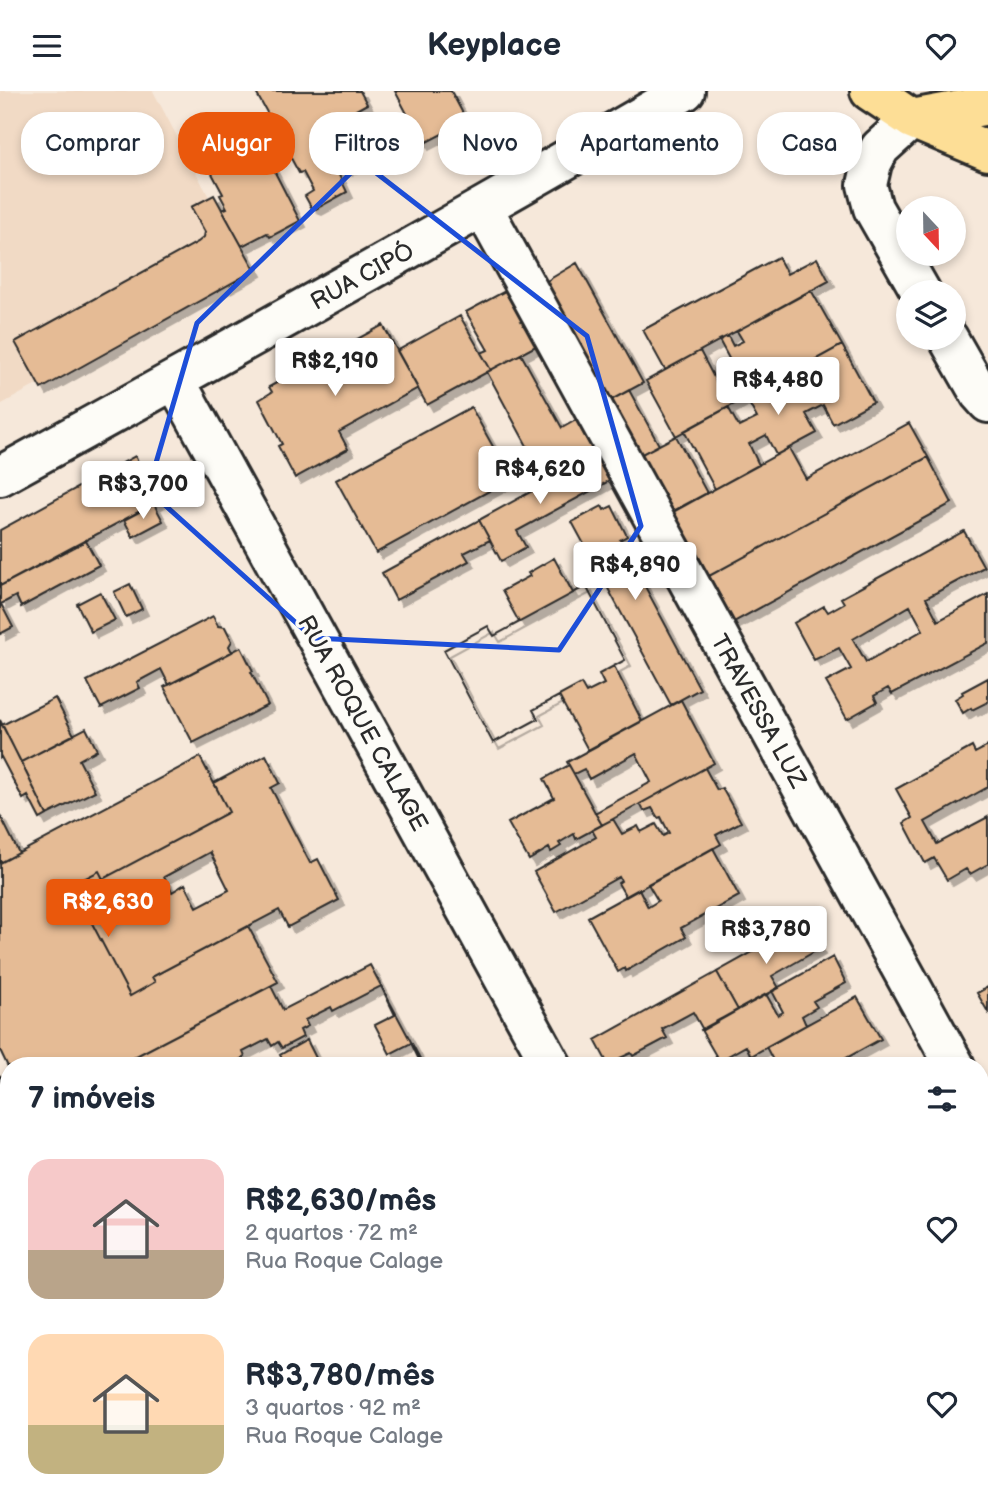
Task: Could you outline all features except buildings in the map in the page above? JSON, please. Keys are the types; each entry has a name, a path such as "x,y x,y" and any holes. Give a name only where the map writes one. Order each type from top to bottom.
{"main road":[{"path":"870,91 912,119 988,152"},
{"path":"912,119 988,105"}],"street":[{"name":"RUA CIPÓ","path":"0,476 483,208 685,91"},
{"path":"912,119 880,148 872,163 867,185 873,208 915,280"},
{"name":"TRAVESSA LUZ","path":"483,208 950,1057"},
{"path":"955,350 988,403"},
{"name":"RUA ROQUE CALAGE","path":"175,380 547,1057"}],"highlighted area":[{"path":"362,162 587,336 641,526 559,650 313,638 148,490 197,323"}],"shaded area":[{"path":"0,91 153,91 178,138 178,175 197,175 247,269 0,405"}]}
